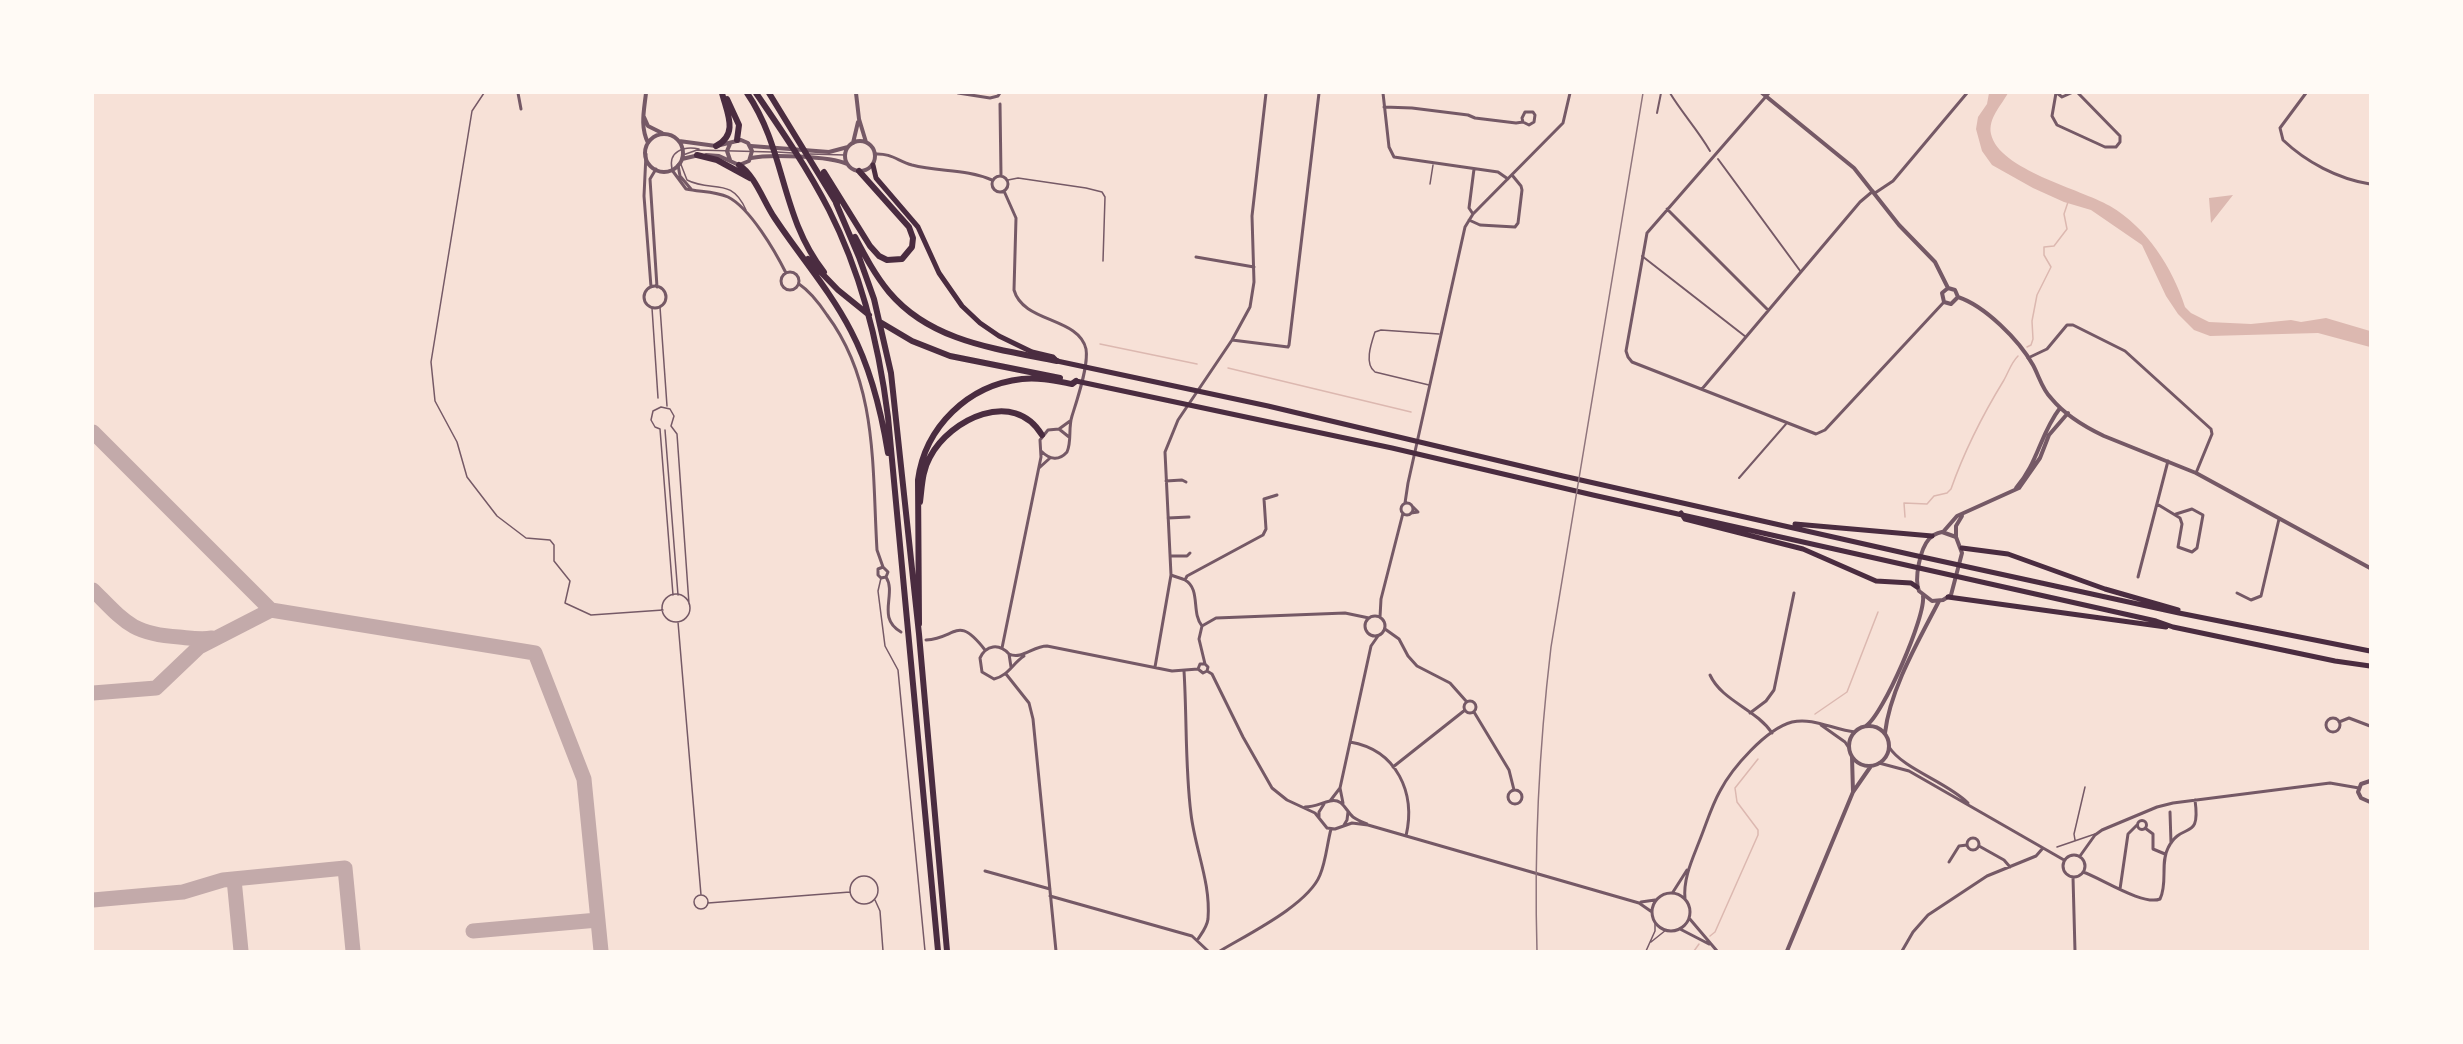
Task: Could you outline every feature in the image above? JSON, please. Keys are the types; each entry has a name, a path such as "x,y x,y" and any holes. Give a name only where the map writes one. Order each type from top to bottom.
{"highway":[{"path":"723,93 740,125 734,142"},
{"path":"716,146 726,140 731,130 723,93"},
{"path":"747,93 768,131 800,235 823,271 854,303"},
{"path":"756,93 820,193 857,274 869,313 882,376 938,951"},
{"path":"769,93 882,283 919,320 945,334 968,342 1393,434 1594,483 2179,613 2370,651"},
{"path":"793,130 830,181 874,252 887,260 902,259 912,247 911,231 860,171"},
{"path":"697,156 717,160 746,175 753,182"},
{"path":"739,165 749,172 791,242 843,315 867,367 882,416 895,498"},
{"path":"873,165 876,178 918,227 943,280 962,306 980,323 999,336 1026,350 1053,357 1057,361"},
{"path":"836,203 867,277 886,348 895,406 947,951"},
{"path":"791,242 826,279 854,303 897,332 950,356 1180,402 1392,448 2156,621 2173,627"},
{"path":"918,634 920,614 917,490 922,459 938,428 955,408 978,392 1004,382 1033,378 1072,384 1076,381"},
{"path":"918,536 922,482 928,461 940,441 953,429 988,413 1007,410 1025,417 1042,435"},
{"path":"1681,513 1685,519 1803,549 1876,581 1911,583 1917,587"},
{"path":"1761,519 1881,533 1932,536"},
{"path":"1962,548 2008,554 2105,589 2177,609 2179,613"},
{"path":"1948,597 2173,627 2335,661 2370,666"}],"street":[{"path":"518,93 521,109"},
{"path":"646,93 643,132 648,143"},
{"path":"644,116 648,126 679,141 716,146 745,141 752,149 834,160 847,164 853,170 860,171 873,165 875,154 866,142 859,119 856,93"},
{"path":"958,93 990,98 1000,93"},
{"path":"1155,667 1171,574 1165,452 1172,431 1232,340 1250,307 1254,267 1252,216 1266,93"},
{"path":"1232,340 1288,347 1289,345 1319,93"},
{"path":"1383,93 1389,147 1394,157 1498,172 1508,179"},
{"path":"1378,617 1396,535 1401,521 1407,514 1409,504 1407,493 1464,232 1473,214 1563,123 1570,93"},
{"path":"1657,113 1661,93"},
{"path":"1670,93 1695,126 1710,151"},
{"path":"1701,390 1860,202 1893,181 1967,93"},
{"path":"2071,93 2062,97 2057,93 2052,116 2057,125 2105,147 2116,147 2120,142 2120,136 2078,93"},
{"path":"2306,93 2280,128 2279,132 2283,140 2310,162 2329,171 2370,184"},
{"path":"1944,302 1820,434 1812,434 1632,362 1626,351 1647,233 1766,94 1844,160 1874,192 1892,217 1935,262 1948,288 1955,290 1958,297 1983,310 2028,358 2046,393 2061,408 2104,436 2196,473 2370,568"},
{"path":"1000,104 1001,175"},
{"path":"1384,107 1412,108 1529,124 1536,119 1533,112 1523,114 1523,122"},
{"path":"853,143 859,119"},
{"path":"651,287 657,287 663,291 665,298 660,307 652,308 646,304 644,296 651,287 644,196 648,143 655,136 664,134"},
{"path":"679,141 682,148 680,176 692,190"},
{"path":"730,160 728,151 734,142"},
{"path":"646,154 650,165 664,171 672,170 681,160 697,156 713,155 739,165 764,151 830,153 853,143 866,142"},
{"path":"847,164 845,155 848,147"},
{"path":"751,158 752,149"},
{"path":"875,154 892,155 912,165 959,170 992,180 1001,175"},
{"path":"1718,159 1801,272"},
{"path":"656,169 650,179 657,287"},
{"path":"1473,214 1469,208 1474,169"},
{"path":"672,170 682,186 731,199 746,213 764,236 786,273"},
{"path":"992,180 994,189 999,192 1004,191 1008,186 1008,180 1001,175"},
{"path":"1469,220 1479,225 1515,227 1518,223 1522,190 1512,175"},
{"path":"1004,191 1016,218 1014,290 1018,299 1026,308 1075,332 1086,347 1084,369 1071,419 1068,452 1060,458 1051,458 1041,451"},
{"path":"1666,209 1768,310"},
{"path":"1642,256 1746,337"},
{"path":"1196,257 1254,267"},
{"path":"799,284 793,290 784,288 781,280 786,273 792,272 798,275 799,284 808,290 838,330 851,353 861,379 868,421 878,550 883,567 888,571 886,577"},
{"path":"1944,302 1942,293 1948,288"},
{"path":"1944,302 1951,304 1958,297"},
{"path":"2028,358 2047,349 2067,325 2073,325 2125,351 2211,429 2212,434 2196,473"},
{"path":"2011,493 2032,464 2045,431 2061,408"},
{"path":"1849,748 1850,739 1855,732 1874,719 1892,686 1920,619 1923,607 1922,596 1917,587 1918,577 1924,549 1932,536 1942,532 1957,516 2019,488 2031,474 2049,435 2068,413"},
{"path":"1002,648 1041,451 1040,440 1048,430 1059,429 1071,419"},
{"path":"1739,478 1786,423"},
{"path":"1059,429 1069,437"},
{"path":"1037,472 1041,465 1051,458"},
{"path":"2138,577 2168,461"},
{"path":"1166,481 1186,482"},
{"path":"1185,580 1187,576 1263,535 1266,529 1264,498 1277,495"},
{"path":"1407,514 1401,507 1409,504"},
{"path":"2157,504 2180,518 2182,524 2178,547 2192,552 2197,548 2203,515 2193,508 2176,514"},
{"path":"1922,596 1928,600 1939,601 1948,597 1955,585 1962,548 1956,537 1956,526 1963,514"},
{"path":"1168,518 1189,517"},
{"path":"2237,593 2251,600 2261,596 2279,519"},
{"path":"1942,532 1956,537"},
{"path":"1170,556 1187,556 1190,553"},
{"path":"883,567 878,571 880,578 886,577"},
{"path":"1031,650 1006,674 994,679 982,672 980,658 985,650 996,646 1009,654 1019,656 1031,650 1047,646 1155,667 1184,671 1198,669 1202,664 1199,639 1202,626 1195,614 1193,590 1185,580 1171,574"},
{"path":"886,577 890,583 887,604 891,623 901,632"},
{"path":"1750,713 1766,701 1774,690 1794,593"},
{"path":"1939,601 1926,624 1892,702 1885,733 1889,747 1899,758 1955,791 1969,804"},
{"path":"1202,626 1216,618 1345,614 1361,618 1378,617 1385,622 1385,629 1371,646 1340,788 1343,804"},
{"path":"1361,618 1369,634 1371,646"},
{"path":"1365,624 1369,618"},
{"path":"1385,629 1399,639 1404,650 1417,666 1450,683 1466,701"},
{"path":"926,640 961,630 973,636 985,650"},
{"path":"1369,634 1377,636"},
{"path":"1009,654 1011,667"},
{"path":"1202,664 1208,667 1208,671 1212,674 1264,778 1280,795 1315,813 1320,822 1331,829 1352,823 1368,825 1639,903 1652,912"},
{"path":"1198,669 1203,673 1208,671"},
{"path":"1184,671 1190,805 1201,854 1208,916 1205,928 1198,939"},
{"path":"1006,674 1029,703 1034,719 1056,951"},
{"path":"1710,675 1715,685 1772,733"},
{"path":"1466,701 1471,700 1475,703 1474,712 1509,770 1514,790 1518,791 1522,797 1521,801 1515,804 1511,803 1508,797 1514,790"},
{"path":"1465,711 1466,701"},
{"path":"1465,711 1474,712"},
{"path":"1393,766 1465,711"},
{"path":"2339,722 2338,730 2330,732 2326,729 2325,724 2331,718 2339,722 2349,718 2370,726"},
{"path":"1679,928 1688,918 1689,910 1684,890 1690,866 1720,789 1750,751 1772,733 1792,722 1808,722 1855,732"},
{"path":"1819,724 1845,742 1849,748 1852,757 1853,792"},
{"path":"1866,726 1876,727 1885,733"},
{"path":"1350,742 1370,748 1393,766 1409,800 1410,814 1406,836"},
{"path":"1879,763 1886,756 1889,747"},
{"path":"1852,757 1862,765 1887,763 1909,771 2064,860"},
{"path":"1786,950 1853,792 1871,766"},
{"path":"2359,788 2364,782 2370,781"},
{"path":"2080,856 2095,835 2157,807 2330,783 2359,788"},
{"path":"1305,807 1330,801 1340,788"},
{"path":"2359,788 2361,798 2370,802"},
{"path":"2073,877 2084,872 2152,901 2160,899 2163,890 2165,854 2171,843 2197,822 2195,800"},
{"path":"1330,801 1343,804 1352,816 1368,825"},
{"path":"1320,822 1319,812 1325,803"},
{"path":"1342,826 1348,816 1347,808"},
{"path":"2170,812 2171,843"},
{"path":"2120,889 2128,834 2140,820 2146,823 2145,828"},
{"path":"2137,825 2140,829 2145,828 2153,834 2154,849 2165,854"},
{"path":"1220,951 1301,901 1314,888 1323,866 1331,829"},
{"path":"1949,862 1959,846 1967,844 1970,839 1974,838 1979,842 1979,846 2004,860 2010,867"},
{"path":"1967,844 1972,851 1979,846"},
{"path":"1902,951 1913,932 1928,915 1988,876 2036,856 2043,848"},
{"path":"2064,860 2073,855 2080,856 2085,863 2084,872"},
{"path":"2064,860 2065,873 2073,877"},
{"path":"1672,893 1690,866"},
{"path":"985,871 1050,890"},
{"path":"2073,877 2074,951"},
{"path":"1639,903 1672,893 1685,899"},
{"path":"1050,896 1198,939 1210,951"},
{"path":"1655,900 1652,912 1655,922 1666,930 1679,928 1713,947"},
{"path":"1688,918 1717,951"}],"lane":[{"path":"484,93 472,111 431,362 435,401 457,442 467,477 497,516 526,538 550,540 554,545 554,561 570,581 565,603 591,615 663,610"},
{"path":"672,170 673,155 682,148 728,151 752,149"},
{"path":"703,150 681,160 687,180 728,188 742,201 746,213"},
{"path":"830,153 845,155"},
{"path":"1430,184 1433,164"},
{"path":"1008,180 1018,178 1102,192 1105,197 1103,261"},
{"path":"660,307 667,407 674,416 671,426 677,434 689,604 687,616 678,622"},
{"path":"652,308 658,398"},
{"path":"1430,385 1370,369 1370,348 1375,332 1381,330 1441,334"},
{"path":"667,407 657,408 651,416 653,424 660,429 673,595"},
{"path":"665,429 678,595"},
{"path":"880,578 878,591 885,648 898,670 924,951"},
{"path":"678,622 666,618 663,610 666,599 678,595 685,598 689,604"},
{"path":"678,622 701,895"},
{"path":"2075,840 2074,834 2085,787"},
{"path":"2057,847 2095,835"},
{"path":"857,877 871,877 878,884 879,889 874,900 861,904 853,899 850,892 851,884 857,877"},
{"path":"701,895 695,898 696,906 703,909 708,903 850,892"},
{"path":"701,895 706,897 708,903"},
{"path":"874,900 878,903 880,911 883,951"},
{"path":"1651,943 1655,922"},
{"path":"1646,951 1651,943 1666,930"}],"shaded area":[{"path":"1989,93 2008,93 1991,123 1991,134 1997,147 2025,168 2110,206 2136,225 2165,263 2185,307 2191,313 2209,322 2251,324 2291,320 2301,322 2326,318 2370,331 2370,347 2318,333 2210,336 2194,330 2178,314 2166,296 2142,245 2091,210 2064,202 2033,188 1992,165 1982,151 1976,129 1978,117 1987,104"},
{"path":"2233,195 2211,223 2209,198"}],"waterway":[{"path":"2027,347 2031,345 2033,339 2032,321 2037,295 2051,267 2044,255 2044,247 2054,246 2067,229 2064,214 2068,202"},
{"path":"1100,344 1197,364"},
{"path":"1905,517 1904,503 1927,504 1934,496 1947,493 1951,489 1962,460 1988,407 2018,356"},
{"path":"1228,368 1411,412"},
{"path":"1815,714 1847,692 1878,612"},
{"path":"1710,936 1715,932 1758,835 1758,830 1737,802 1735,788 1758,759"},
{"path":"1694,951 1699,944"}],"taxiway":[{"path":"93,432 271,610"},
{"path":"93,590 122,618 140,629 163,635 195,639 212,638"},
{"path":"93,693 156,688 199,647 271,610 535,653 584,779 601,951"},
{"path":"93,900 183,892 223,880 345,868 353,951"},
{"path":"234,879 241,951"},
{"path":"473,931 598,920"}],"railway":[{"path":"1537,951 1538,799 1551,647 1643,93"}]}
